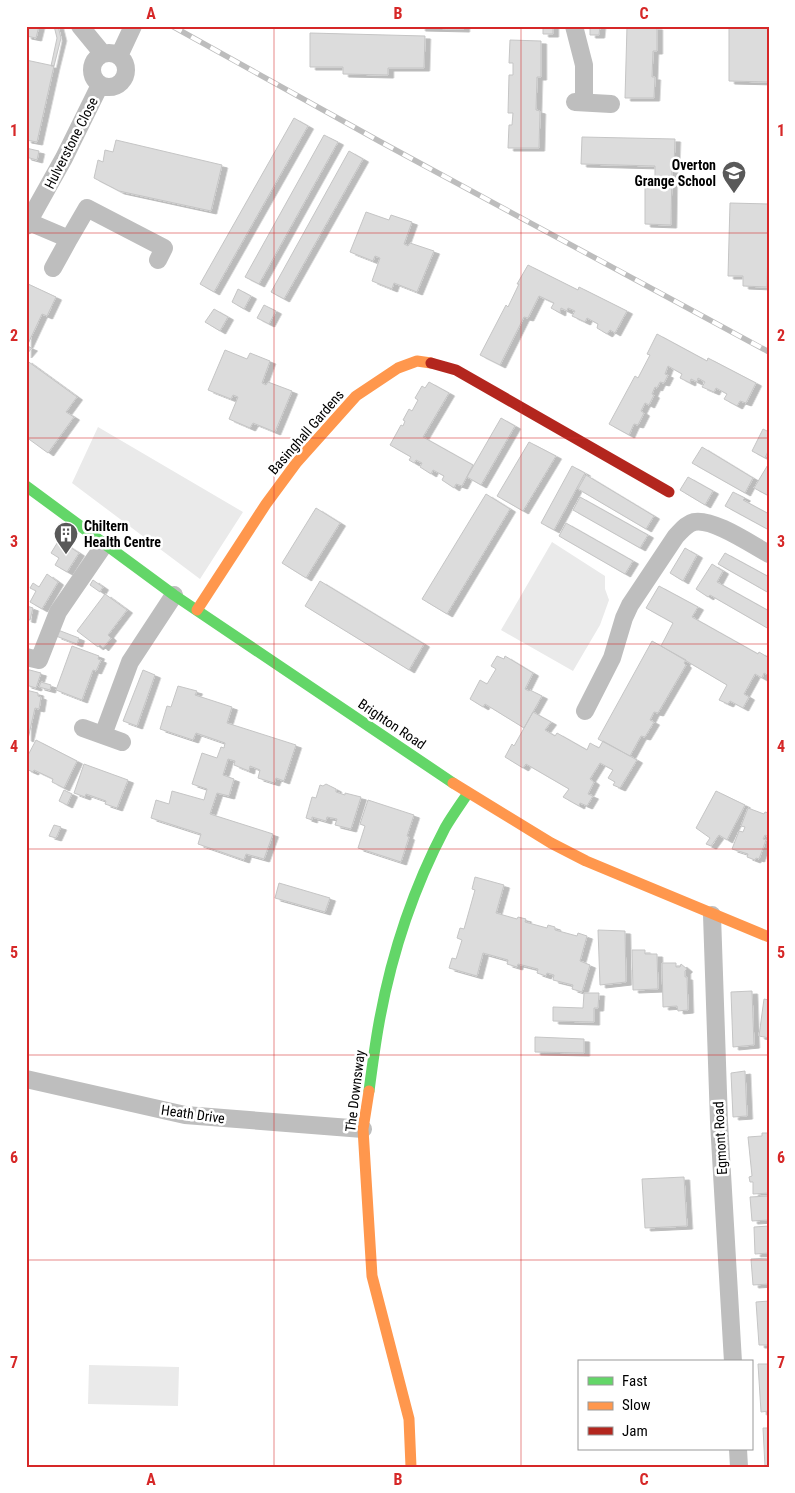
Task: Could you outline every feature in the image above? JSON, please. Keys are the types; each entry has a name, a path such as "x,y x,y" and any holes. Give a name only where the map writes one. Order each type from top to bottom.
{"street":[{"path":"80,26 111,55 126,67 123,80 114,87 100,85 94,78 92,65 98,58 111,55 133,26"},
{"path":"574,26 584,64 579,102 611,104"},
{"name":"Hulverstone Close","path":"27,224 64,158 100,85"},
{"path":"53,268 87,208 164,248 158,260"},
{"path":"27,224 69,239"},
{"name":"Basinghall Gardens","path":"197,610 271,497 297,462 345,408 379,380 398,368 417,361 456,370 669,492"},
{"name":"Brighton Road","path":"26,486 174,595 468,793 551,843 586,860 712,915 769,937"},
{"path":"585,711 612,658 630,605 676,536 686,526 696,522 708,523 769,554"},
{"path":"26,657 39,660 58,612 104,545"},
{"path":"103,735 130,662 174,595"},
{"path":"83,728 122,742"},
{"name":"The Downsway","path":"412,1467 409,1418 372,1276 362,1130 379,1022 408,913 425,870 446,827 468,793"},
{"name":"Egmont Road","path":"712,915 719,1122 733,1360"},
{"name":"Heath Drive","path":"26,1079 184,1115 362,1130"},
{"path":"738,1450 739,1467"}],"shaded area":[{"path":"98,427 243,512 200,579 72,483"},
{"path":"552,542 605,576 605,589 609,600 600,625 573,671 501,630"},
{"path":"89,1365 179,1367 178,1406 88,1404"}],"building":[{"path":"26,26 39,26 36,38 26,36"},
{"path":"54,26 58,26 61,38 54,66 51,66 57,38"},
{"path":"420,26 464,26 464,29 420,28"},
{"path":"543,26 553,26 553,34 543,34"},
{"path":"590,26 600,26 599,35 590,35"},
{"path":"627,26 657,27 657,51 653,51 652,77 655,77 654,98 625,98"},
{"path":"729,26 769,26 769,82 729,81"},
{"path":"310,33 425,36 424,68 388,68 388,75 343,74 343,67 310,67"},
{"path":"510,40 541,41 541,77 537,77 536,110 540,111 539,148 508,148 509,125 512,125 513,113 508,113 509,75 513,75 513,63 509,63"},
{"path":"26,60 54,66 37,142 26,140"},
{"path":"294,118 308,126 214,292 200,284"},
{"path":"324,135 338,142 259,284 245,277"},
{"path":"582,137 675,139 674,167 672,167 671,225 645,224 645,181 655,182 655,166 581,164"},
{"path":"116,140 222,165 211,211 119,191 94,178 98,160 103,162 105,150 113,152"},
{"path":"26,148 39,151 37,160 26,157"},
{"path":"349,151 363,159 284,299 271,292"},
{"path":"730,203 769,204 767,287 743,286 743,276 728,276"},
{"path":"366,212 389,220 391,215 412,222 404,244 408,246 410,243 434,251 417,292 394,283 392,289 372,281 380,258 375,256 373,261 350,252"},
{"path":"528,265 578,290 579,287 627,311 615,333 610,330 607,334 597,328 598,324 587,318 585,322 572,316 575,311 568,308 567,311 561,308 560,313 551,308 554,303 539,296 528,318 524,317 500,365 480,355 506,305 508,307 519,284 517,284"},
{"path":"26,283 56,297 47,316 42,314 27,346 32,348 26,355"},
{"path":"238,289 251,296 244,309 232,302"},
{"path":"264,305 276,311 269,324 257,318"},
{"path":"214,309 228,317 220,331 205,322"},
{"path":"657,334 707,361 708,358 756,383 746,403 740,401 737,406 724,399 727,394 716,388 714,392 702,387 705,382 698,378 697,382 691,379 690,383 680,378 682,374 668,366 665,374 668,375 664,383 660,382 657,388 655,387 652,394 654,395 649,405 645,403 641,411 644,413 638,425 634,424 629,435 609,424 635,376 638,378 650,355 647,354"},
{"path":"225,350 247,359 250,353 270,361 262,383 266,385 268,382 292,391 275,432 253,423 250,428 229,419 238,397 233,395 231,399 208,390"},
{"path":"26,360 77,397 66,412 74,417 48,453 26,437"},
{"path":"429,382 449,393 423,437 473,465 462,486 456,484 454,488 442,480 444,476 433,470 431,474 420,467 422,463 416,460 414,463 409,460 411,457 390,445 401,425 403,426 405,421 403,420 409,409 412,411 418,400 415,398 422,386 425,388"},
{"path":"501,418 515,426 481,485 467,477"},
{"path":"763,429 769,432 769,449 765,458 752,451"},
{"path":"529,442 556,456 523,511 497,496"},
{"path":"702,447 753,478 745,493 692,463"},
{"path":"769,463 769,496 754,488"},
{"path":"572,466 585,473 554,530 541,523"},
{"path":"586,475 654,516 646,529 578,489"},
{"path":"688,477 713,491 705,505 680,490"},
{"path":"733,492 745,498 743,500 769,514 769,530 725,506"},
{"path":"486,494 510,509 447,614 422,599"},
{"path":"580,497 648,535 640,548 573,510"},
{"path":"316,508 340,523 306,578 282,563"},
{"path":"566,523 633,561 625,574 559,536"},
{"name":"Chiltern Health Centre","path":"59,540 79,553 67,572 55,565 59,558 51,553"},
{"path":"685,548 697,555 683,581 670,573"},
{"path":"725,553 769,577 769,593 718,564"},
{"path":"712,564 723,571 717,582 769,611 769,629 696,589"},
{"path":"47,574 58,582 42,609 30,602 36,591 30,588 33,583 39,587"},
{"path":"93,580 103,587 100,592 90,585"},
{"path":"320,581 424,644 409,670 305,606"},
{"path":"659,586 698,607 692,617 758,654 759,652 769,658 769,676 764,673 762,678 755,674 744,694 749,697 743,708 730,701 728,704 719,700 727,685 661,646 673,623 646,608"},
{"path":"105,594 127,610 108,635 111,638 103,648 100,645 98,647 77,631"},
{"path":"27,606 33,608 30,620 26,619"},
{"path":"58,630 79,638 77,644 56,636"},
{"path":"652,641 686,660 684,663 686,665 658,713 654,712 650,720 654,722 645,737 641,736 630,756 598,739"},
{"path":"72,646 99,656 98,659 101,660 96,671 93,670 82,700 56,690"},
{"path":"497,656 504,659 505,656 533,673 525,689 542,696 524,728 485,704 483,707 470,699 480,680 487,684 496,669 491,666"},
{"path":"26,669 41,673 36,688 26,685"},
{"path":"143,670 155,675 137,726 123,721"},
{"path":"41,682 51,685 50,690 39,687"},
{"path":"178,686 197,691 195,695 232,707 227,723 296,745 284,781 276,778 274,783 258,778 260,770 250,766 249,771 234,765 235,761 228,759 223,775 234,779 229,796 217,793 210,814 273,834 264,859 246,854 244,860 198,844 201,834 151,818 156,800 169,804 172,791 204,800 207,789 192,784 202,753 217,758 221,747 224,748 225,743 196,733 193,740 160,729 167,706 171,707"},
{"path":"26,690 38,693 38,696 41,697 39,709 35,708 28,739 26,738"},
{"path":"533,712 551,722 545,730 555,736 557,733 587,750 590,743 599,748 603,741 637,760 620,788 613,785 615,782 608,778 613,770 600,763 590,779 594,782 588,794 593,796 587,806 580,803 579,806 563,797 569,789 526,764 523,768 505,757 512,744 514,746"},
{"path":"36,740 77,761 64,788 52,782 53,779 34,770 33,772 26,769 26,759"},
{"path":"84,764 128,780 117,808 105,804 106,801 86,794 85,797 74,793"},
{"path":"326,784 336,789 336,792 361,797 351,829 335,825 337,819 327,817 326,821 312,817 312,820 306,818 312,797 316,798 320,785"},
{"path":"64,790 72,794 67,805 59,801"},
{"path":"716,791 745,805 727,840 719,835 711,846 706,844 710,838 696,828"},
{"path":"368,800 414,815 401,862 358,848 365,826 360,824"},
{"path":"748,808 764,814 765,812 769,813 769,832 763,839 766,840 759,859 756,858 755,860 747,857 748,854 732,849 739,831 743,832 745,827 741,826"},
{"path":"54,825 61,827 56,838 49,836"},
{"path":"475,877 504,885 496,913 517,919 518,917 526,919 525,922 547,928 548,925 555,927 555,930 577,936 578,933 587,936 580,961 590,965 582,992 572,989 573,985 553,980 554,975 547,973 546,976 537,973 538,969 518,964 517,967 507,964 508,960 483,953 477,976 449,968 452,958 456,959 462,940 457,938 460,928 464,929 475,890 472,889"},
{"path":"279,883 330,898 325,912 275,898"},
{"path":"598,930 625,931 626,982 600,985"},
{"path":"632,950 645,950 645,954 657,954 658,989 633,990"},
{"path":"662,963 676,963 676,967 680,967 681,964 687,969 685,977 687,977 688,1010 678,1011 677,1006 663,1007"},
{"path":"752,991 754,1045 733,1047 731,992"},
{"path":"584,993 599,993 598,1008 594,1008 594,1022 553,1021 553,1007 583,1008"},
{"path":"764,999 769,1000 769,1038 759,1036"},
{"path":"535,1037 584,1039 584,1053 535,1052"},
{"path":"745,1071 747,1116 733,1117 731,1073"},
{"path":"762,1133 769,1133 769,1193 753,1194 753,1182 750,1182 749,1177 752,1176 748,1137 762,1136"},
{"path":"684,1177 687,1226 645,1228 642,1179"},
{"path":"769,1196 769,1220 752,1221 750,1197"},
{"path":"769,1226 769,1253 755,1254 754,1227"},
{"path":"769,1258 769,1284 753,1285 751,1259"},
{"path":"769,1301 769,1345 759,1345 756,1302"},
{"path":"758,1364 769,1364 769,1411 761,1412"},
{"path":"763,1428 769,1428 769,1467 765,1467"}],"railway":[{"path":"172,26 379,141 769,352"}],"traffic: fast":[{"path":"26,486 174,595 453,783"},
{"path":"369,1091 384,998 404,923 433,851 445,828 468,793"}],"traffic: slow":[{"path":"197,610 266,504 297,462 356,396 398,368 417,361 431,363"},
{"path":"453,783 551,843 586,861 769,937"},
{"path":"369,1091 363,1129 372,1276 409,1419 411,1467"}],"traffic: jam":[{"path":"431,363 456,370 669,492"}],"place":[{"name":"Overton Grange School","path":"734,194"},
{"name":"Chiltern Health Centre","path":"66,555"}]}
